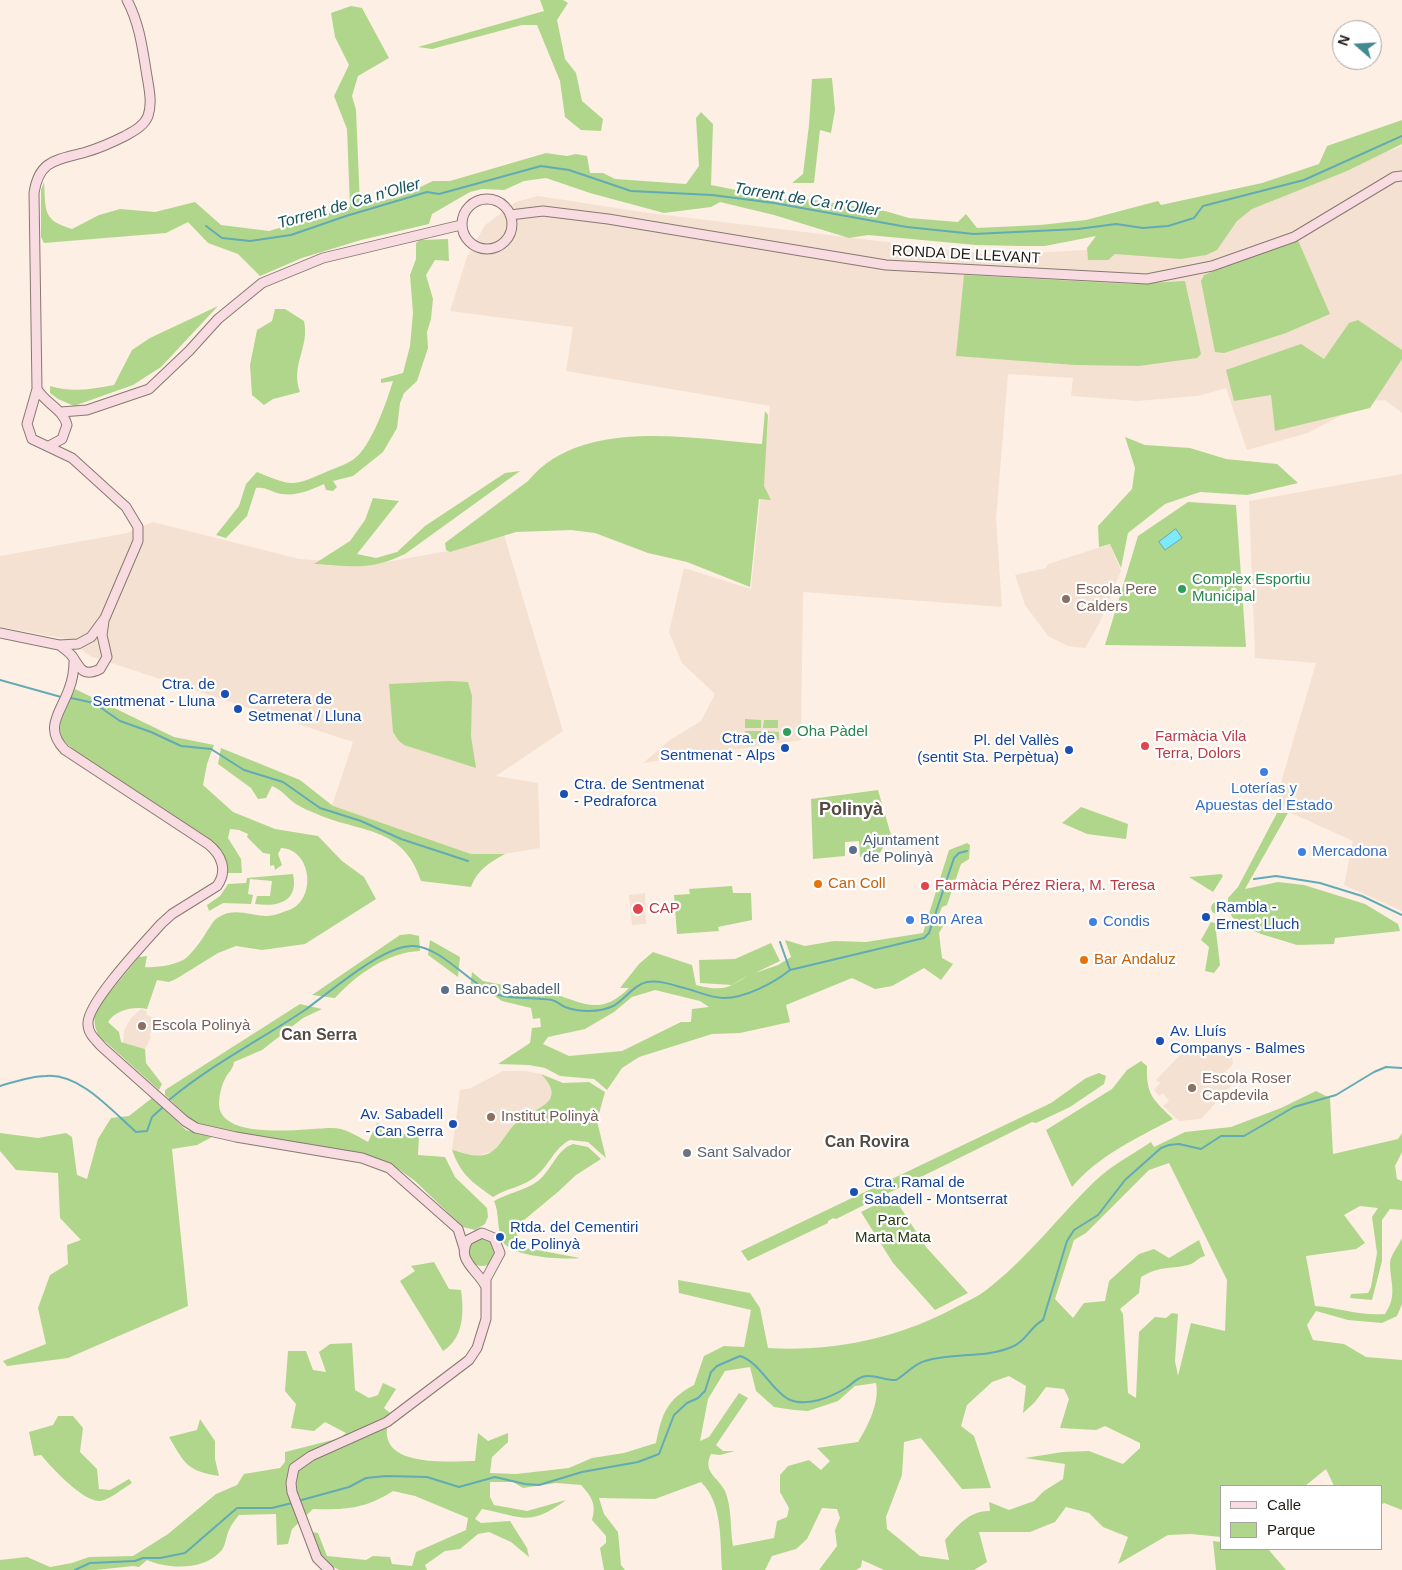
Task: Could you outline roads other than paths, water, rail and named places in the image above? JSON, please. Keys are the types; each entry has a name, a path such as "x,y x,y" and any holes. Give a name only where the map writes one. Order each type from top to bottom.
{"main road":[{"path":"0,634 59,645 78,644 87,639 94,634 105,618 134,555 138,541 138,527 126,507 72,458 49,446 38,444 29,434 27,424 37,389 36,184 41,172 54,160 104,146 138,129 146,119 149,100 142,44 138,24 126,0"},
{"name":"RONDA DE LLEVANT","path":"510,215 543,211 599,218 886,265 1146,279 1212,266 1294,237 1369,191 1394,177 1402,176"},
{"path":"483,199 501,203 510,215 512,224 507,240 500,246 490,250 474,246 463,233 461,225 463,214 468,207 483,199"},
{"path":"31,414 41,407 57,410 87,410 149,388 189,351 218,319 262,283 323,258 461,225"},
{"path":"37,389 44,400 57,410 66,430 66,446 72,458"},
{"path":"49,446 58,443 66,430 87,410"},
{"path":"59,645 87,672 95,672 104,666 107,657 103,646 105,618"},
{"path":"87,639 94,639 103,646"},
{"path":"78,644 69,689 54,728 55,735 61,746 208,844 216,852 223,866 218,886 172,914 161,924 96,1002 88,1019 89,1031 94,1038 193,1126 236,1137 362,1158 379,1163 398,1174 458,1230 475,1235 489,1235 498,1243 499,1257 491,1267 485,1285 487,1312 484,1330 477,1348 465,1365 387,1422 311,1456 294,1468 291,1475 292,1492 317,1558 329,1570"},
{"path":"69,689 87,672"},
{"path":"458,1230 464,1248 465,1259 474,1268 485,1285"},
{"path":"464,1248 468,1240 475,1235"},
{"path":"474,1268 482,1270 491,1267"}],"water":[{"path":"1176,529 1182,538 1165,550 1159,542"}],"waterway":[{"name":"Torrent de Ca n'Oller","path":"206,226 222,238 250,241 291,235 346,216 427,192 439,194 541,166 569,170 631,191 712,195 774,203 907,227 974,234 1078,229 1116,224 1143,228 1168,226 1194,218 1203,206 1304,180 1402,136"},
{"path":"0,680 61,697"},
{"path":"71,698 94,703 120,721 151,732 181,746 211,749 244,770 283,782 320,808 361,821 401,839 468,861"},
{"path":"169,1100 219,1064 305,1010 371,962 399,948 411,946 422,947 432,951 485,989 495,994 509,997 552,1000 576,1010 595,1011 613,1006 637,986 647,982 668,984 713,997 732,997 759,989 790,970 924,938 929,933 954,858 959,853 967,851"},
{"path":"1254,879 1276,876 1320,883 1362,896 1402,915"},
{"path":"780,942 790,970"},
{"path":"298,1501 349,1487 366,1478 386,1476 427,1477 459,1487 495,1477 525,1484 539,1485 582,1472 638,1462 659,1454 674,1415 687,1403 698,1398 705,1391 711,1372 717,1366 740,1356 754,1364 776,1389 788,1399 810,1402 833,1395 862,1377 870,1376 896,1380 921,1362 936,1358 992,1353 1014,1346 1043,1320 1067,1241 1074,1230 1098,1215 1125,1180 1161,1148 1179,1144 1201,1149 1221,1136 1244,1136 1294,1107 1336,1095 1374,1072 1386,1067 1402,1068"},
{"path":"0,1086 40,1076 59,1077 71,1081 95,1095 136,1132 147,1131 152,1117 163,1107"},
{"path":"75,1570 90,1563 135,1561 143,1558 160,1558 185,1553 237,1508 272,1508 292,1503"}],"place":[{"name":"Complex Esportiu Municipal","path":"1182,589"},
{"name":"Escola Pere Calders","path":"1066,599"},
{"name":"Ctra. de Sentmenat - Lluna","path":"225,694"},
{"name":"Carretera de Setmenat / Lluna","path":"238,709"},
{"name":"Oha Pàdel","path":"787,732"},
{"name":"Farmàcia Vila Terra, Dolors","path":"1145,746"},
{"name":"Ctra. de Sentmenat - Alps","path":"785,748"},
{"name":"Pl. del Vallès (sentit Sta. Perpètua)","path":"1069,750"},
{"name":"Loterías y Apuestas del Estado","path":"1264,772"},
{"name":"Ctra. de Sentmenat - Pedraforca","path":"564,794"},
{"name":"Ajuntament de Polinyà","path":"853,850"},
{"name":"Mercadona","path":"1302,852"},
{"name":"Can Coll","path":"818,884"},
{"name":"Farmàcia Pérez Riera, M. Teresa","path":"925,886"},
{"name":"CAP","path":"638,909"},
{"name":"Rambla - Ernest Lluch","path":"1206,917"},
{"name":"Bon Area","path":"910,920"},
{"name":"Condis","path":"1093,922"},
{"name":"Bar Andaluz","path":"1084,960"},
{"name":"Banco Sabadell","path":"445,990"},
{"name":"Escola Polinyà","path":"142,1026"},
{"name":"Av. Lluís Companys - Balmes","path":"1160,1041"},
{"name":"Escola Roser Capdevila","path":"1192,1088"},
{"name":"Institut Polinyà","path":"491,1117"},
{"name":"Av. Sabadell - Can Serra","path":"453,1124"},
{"name":"Sant Salvador","path":"687,1153"},
{"name":"Ctra. Ramal de Sabadell - Montserrat","path":"854,1192"},
{"name":"Rtda. del Cementiri de Polinyà","path":"500,1237"}],"district":[{"name":"Polinyà","path":"851,810"},
{"name":"Can Serra","path":"319,1036"},
{"name":"Can Rovira","path":"867,1143"}],"park label":[{"name":"Parc Marta Mata","path":"893,1230"}]}
